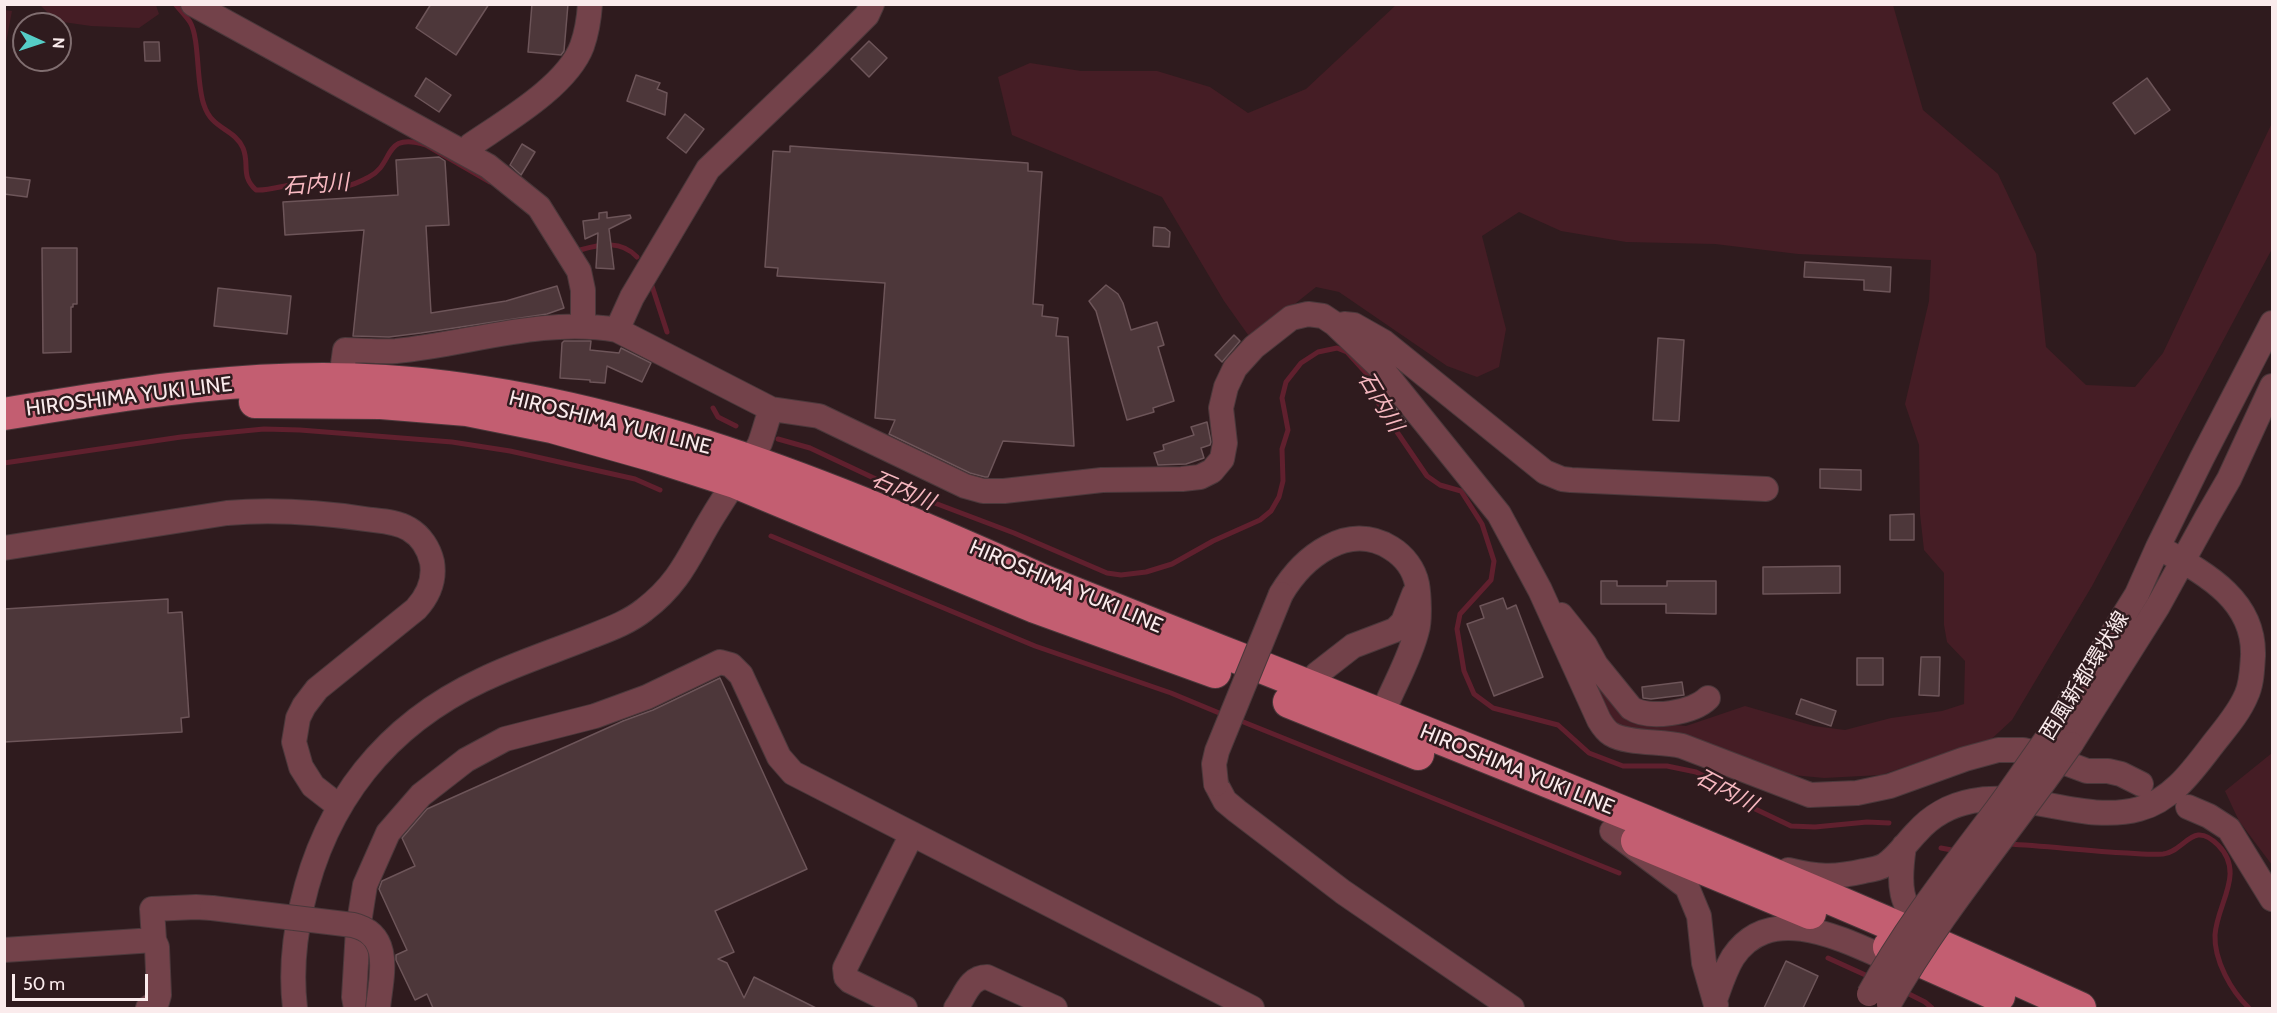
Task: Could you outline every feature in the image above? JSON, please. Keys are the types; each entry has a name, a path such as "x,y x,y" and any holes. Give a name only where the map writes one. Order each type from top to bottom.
{"main road":[{"name":"HIROSHIMA YUKI LINE","path":"4,414 179,388 249,381 341,379 386,381 470,390 545,402 649,430 1035,607 1179,658 1612,831 1834,923 2028,1008"},
{"name":"HIROSHIMA YUKI LINE","path":"4,436 180,409 264,401 381,403 467,410 552,427 651,455 742,471 931,530 1107,606 1739,859 2080,1008"},
{"path":"1107,606 1192,624 1406,711 1436,737"}],"street":[{"path":"193,4 489,166 523,194 538,207 556,231 579,271 582,280 583,326"},
{"path":"465,153 471,145 543,96 564,74 582,48 589,24 590,4"},
{"path":"617,330 632,297 708,169 836,47 867,15 872,4"},
{"path":"341,379 345,350 394,351 512,333 583,326 617,330 771,409 819,416 965,486 983,491 1004,491 1102,480 1182,479 1200,477 1212,471 1222,459 1225,443 1221,408 1226,387 1235,368 1254,347 1291,318 1308,314 1323,316 1335,324 1382,369 1499,514 1540,590 1599,720 1609,733 1623,740 1665,742 1682,746 1810,795 1857,793 1890,786 1965,759 1998,750 2023,750 2087,771 2108,771 2121,774 2141,784"},
{"name":"西風新都環状線","path":"1877,1004 1901,938 2050,734 2137,594 2158,547 2272,323"},
{"path":"1335,324 1354,325 1384,342 1545,472 1555,476 1571,480 1766,489"},
{"name":"西風新都環状線","path":"1877,1004 1922,948 2072,744 2158,606 2229,478 2272,386"},
{"path":"295,1008 292,989 300,912 315,859 340,807 361,774 408,726 426,712 484,679 611,628 641,612 654,602 684,568 711,518 759,445 771,409"},
{"path":"4,548 254,510 324,513 387,522 411,530 424,543 432,565 432,582 425,597 416,609 317,689 304,706 297,724 294,742 301,767 313,786 340,807"},
{"path":"1387,703 1418,629 1417,586 1410,567 1394,549 1378,541 1350,538 1333,543 1316,554 1281,594 1217,751 1214,764 1216,784 1225,801 1343,892 1512,1008"},
{"path":"1739,859 1812,875 1833,877 1885,866 1930,820 1971,801 2018,800 2087,811 2119,813 2142,809 2155,803 2185,779 2239,710 2251,681 2253,650 2248,622 2239,606 2214,582 2158,547"},
{"path":"1317,675 1353,646 1395,630 1403,622 1417,586"},
{"path":"1540,590 1585,645 1596,665 1631,708 1637,712 1658,714 1692,709 1708,698"},
{"path":"356,1008 354,998 358,929 365,885 388,833 421,795 466,760 505,739 595,716 647,698 720,662 730,664 741,675 779,758 788,770 1252,1008"},
{"path":"2188,807 2209,816 2229,829 2272,899"},
{"path":"1612,831 1687,887 1700,916 1704,963 1716,1004"},
{"path":"905,1008 850,981 846,977 845,968 912,834"},
{"path":"1904,846 1900,873 1901,894 1917,923 1933,942"},
{"path":"148,1008 157,1002 159,995 157,947 154,940 152,909 196,907 353,925 365,929 375,938 383,956 378,1008"},
{"path":"1716,1004 1728,967 1742,947 1767,930 1786,927 1821,933 1918,972 1992,992"},
{"path":"4,950 154,940"},
{"path":"956,1008 975,980 987,977 1055,1008"}],"shaded area":[{"path":"40,5 156,5 159,14 139,28 72,23 72,12 47,12"},
{"path":"1396,5 1893,5 1923,110 1998,174 2036,254 2046,347 2086,385 2135,387 2163,353 2272,123 2272,249 2092,586 2012,720 1986,744 1937,756 1881,775 1824,778 1772,773 1619,729 1596,690 1596,677 1645,722 1686,726 1745,706 1814,726 1845,730 1891,718 1942,711 1964,704 1965,661 1947,642 1944,625 1944,573 1924,550 1920,514 1919,445 1905,404 1929,301 1931,260 1798,254 1715,244 1626,242 1561,231 1519,212 1482,236 1506,329 1499,367 1477,377 1447,366 1339,292 1316,287 1251,339 1224,301 1162,197 1012,135 998,77 1030,63 1081,71 1157,71 1210,87 1248,113 1306,89"},
{"path":"4,10 12,11 5,48"},
{"path":"2272,753 2272,865 2239,821 2225,791"}],"building":[{"path":"431,4 489,4 456,55 416,28"},
{"path":"532,4 568,4 564,51 561,55 528,52"},
{"path":"869,41 887,58 869,77 851,59"},
{"path":"144,42 159,42 160,61 145,61"},
{"path":"636,75 660,83 657,89 667,93 665,115 627,101"},
{"path":"426,78 451,95 439,112 415,96"},
{"path":"2147,78 2170,110 2135,134 2113,103"},
{"path":"685,114 704,129 686,153 667,138"},
{"path":"522,144 535,152 521,175 510,165"},
{"path":"790,146 1028,163 1028,171 1042,172 1033,304 1043,305 1042,316 1058,318 1056,336 1068,337 1074,446 1003,441 988,477 985,477 970,473 889,434 895,420 875,418 885,283 777,276 778,268 765,267 773,151 790,152"},
{"path":"439,157 445,161 449,225 426,226 431,313 506,301 557,286 564,308 547,314 421,333 389,337 353,336 364,230 285,235 283,202 398,195 396,160"},
{"path":"4,177 30,180 27,197 4,194"},
{"path":"607,212 607,218 630,215 631,218 609,229 614,269 596,268 598,233 585,239 583,221 599,219 599,213"},
{"path":"1154,227 1165,228 1170,232 1169,247 1153,246"},
{"path":"42,248 77,248 77,304 71,307 71,352 43,353"},
{"path":"1805,262 1891,267 1890,292 1864,290 1864,280 1804,277"},
{"path":"1106,285 1118,294 1123,303 1131,330 1157,322 1164,345 1158,347 1174,401 1153,408 1154,412 1127,420 1096,311 1089,301"},
{"path":"218,288 291,296 287,334 214,326"},
{"path":"1234,335 1240,341 1222,362 1215,355"},
{"path":"1658,338 1684,340 1679,421 1653,420"},
{"path":"564,341 591,341 590,350 619,353 621,348 651,363 642,382 607,366 605,383 560,378"},
{"path":"1396,408 1406,422 1402,425 1392,411"},
{"path":"1207,422 1211,442 1210,445 1201,448 1204,458 1186,464 1158,465 1154,453 1164,450 1163,445 1194,435 1191,427"},
{"path":"1820,469 1861,470 1861,490 1820,488"},
{"path":"1914,514 1914,540 1890,540 1890,515"},
{"path":"1840,566 1840,593 1763,594 1763,567"},
{"path":"1601,581 1617,581 1617,586 1667,586 1667,581 1716,581 1716,614 1666,613 1666,604 1601,604"},
{"path":"1503,598 1507,609 1516,605 1543,677 1494,696 1467,624 1484,618 1480,606"},
{"path":"168,599 168,613 182,612 189,717 181,718 182,732 4,742 4,609"},
{"path":"1921,657 1940,657 1939,696 1919,695"},
{"path":"1857,658 1883,658 1883,685 1857,685"},
{"path":"720,678 807,869 715,911 734,952 718,959 727,963 744,998 754,977 816,1008 433,1008 427,994 415,1000 396,960 396,955 407,950 379,889 382,881 415,866 402,838 427,809 623,721 653,710"},
{"path":"1682,682 1684,695 1643,698 1642,687"},
{"path":"1801,699 1836,711 1831,726 1796,714"},
{"path":"1786,961 1818,976 1803,1008 1764,1008"}],"waterway":[{"name":"石内川","path":"175,4 190,22 193,30 204,105 212,119 239,141 245,154 248,180 256,190 297,184 348,186 377,171 395,146 402,142 426,145 490,182"},
{"name":"石内川","path":"580,250 611,245 624,248 637,257"},
{"name":"石内川","path":"652,286 667,332"},
{"name":"石内川","path":"778,439 810,448 895,488 1014,533 1107,573 1121,575 1146,572 1172,564 1213,541 1260,520 1271,511 1279,497 1283,481 1282,449 1288,430 1282,398 1286,382 1301,363 1318,352 1337,348 1347,352 1368,375 1380,407 1427,476 1440,485 1461,491 1482,524 1494,561 1491,580 1460,614 1457,629 1464,671 1474,694 1493,708 1558,725 1589,753 1623,766 1667,766 1696,772 1726,787 1751,807 1791,826 1889,823"},
{"name":"石内川","path":"713,408 718,417 736,426"},
{"path":"4,463 181,437 264,429 300,430 452,442 510,451 635,479 660,490"},
{"path":"771,536 1035,646 1171,693 1224,715"},
{"path":"1236,719 1619,873"},
{"name":"石内川","path":"2008,844 2163,854 2171,852 2195,836 2202,835 2209,838 2218,845 2230,866 2228,888 2215,935 2217,955 2230,984 2249,1008"},
{"name":"石内川","path":"1941,848 1957,851"},
{"path":"1828,958 1872,978"},
{"path":"1903,991 1932,1008"}]}
